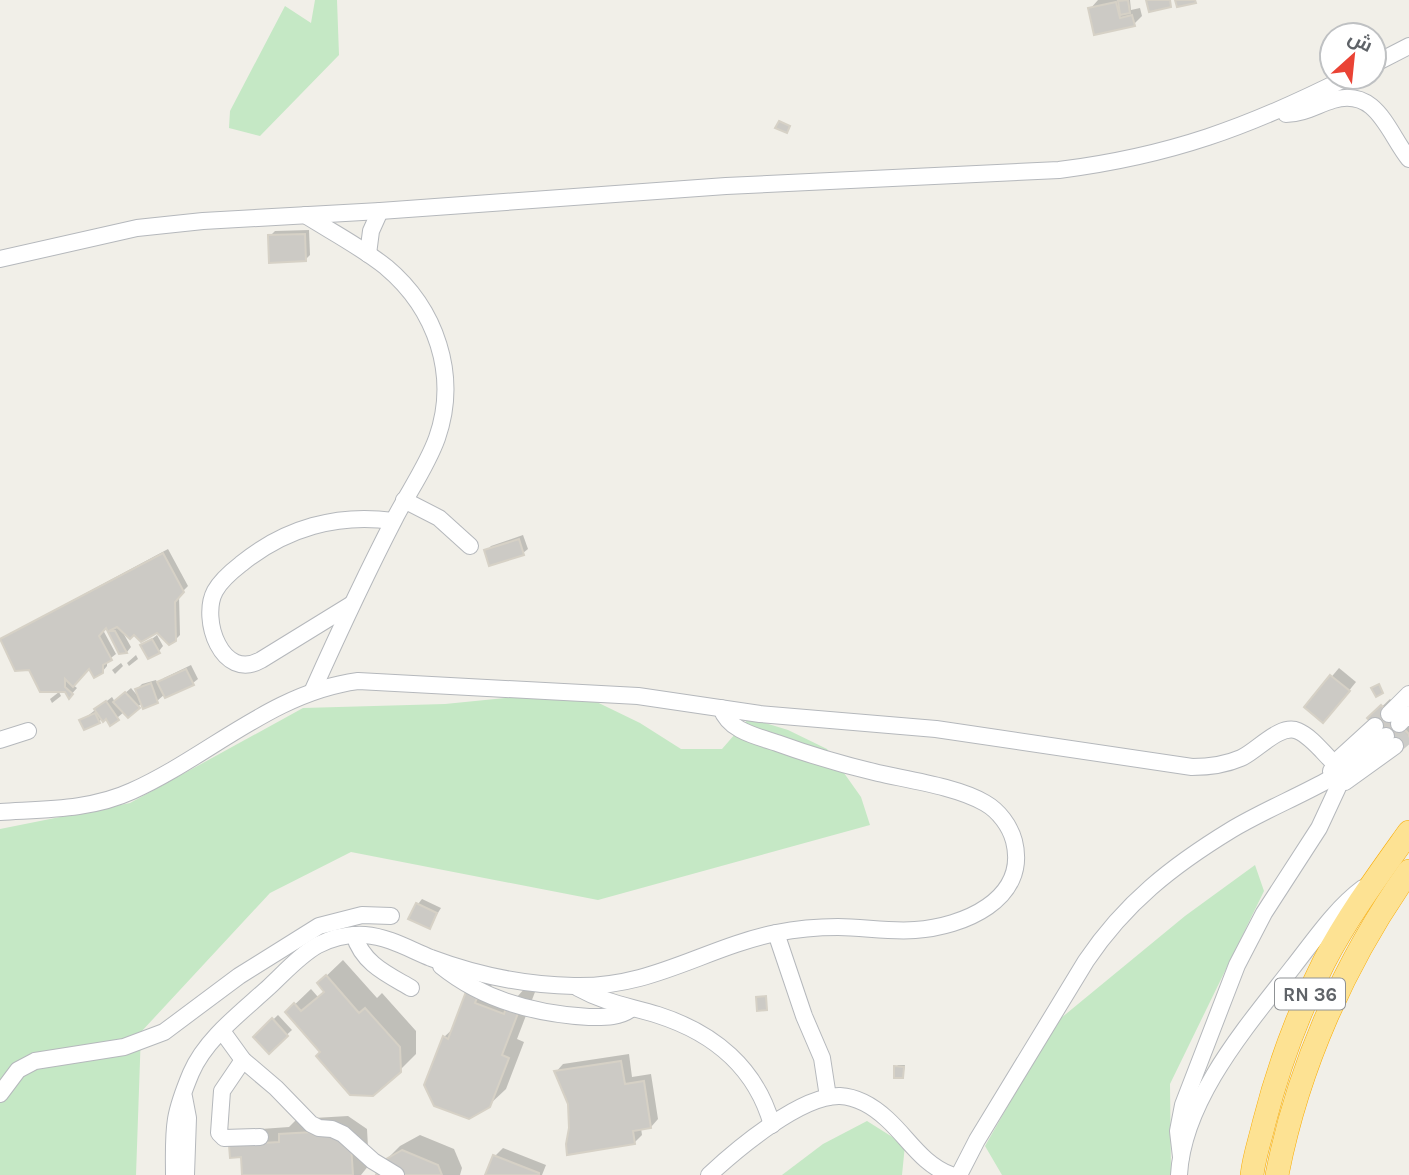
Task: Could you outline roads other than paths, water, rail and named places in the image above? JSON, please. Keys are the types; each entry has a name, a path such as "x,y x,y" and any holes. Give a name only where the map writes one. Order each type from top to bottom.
{"highway":[{"name":"RN 36","path":"1252,1175 1269,1104 1285,1054 1325,960 1374,880 1409,832"},
{"path":"1277,1175 1283,1142 1317,1039 1374,924 1409,871"}],"lane":[{"path":"1388,57 1409,46"},
{"path":"0,259 137,228 203,221 726,186 1059,170 1176,148 1275,113 1320,91"},
{"path":"1275,113 1300,113 1338,99 1363,102 1382,117 1409,159"},
{"path":"368,254 370,231 380,211"},
{"path":"304,215 384,265 411,292 432,324 443,356 446,390 441,423 430,454 352,604 313,691"},
{"path":"404,500 439,518 470,546"},
{"path":"352,604 250,665 239,664 224,654 215,639 210,620 212,601 224,579 272,542 329,521 360,518 393,521"},
{"path":"0,813 78,807 115,798 149,782 285,703 313,691 343,683 373,681 625,695 799,718 936,729 1192,767 1219,765 1243,757 1279,731 1290,729 1299,731 1335,764"},
{"path":"1399,717 1409,694"},
{"path":"174,1175 176,1119 196,1063 222,1031 307,952 329,940 354,935 381,937 431,958 487,975 526,982 575,986 611,984 653,976 776,933 839,927 912,930 958,922 986,909 1004,892 1015,869 1014,843 1003,819 984,803 916,781 833,761 760,737 734,727 720,708"},
{"path":"0,740 28,731"},
{"path":"959,1175 977,1140 1086,961 1104,934 1126,909 1150,887 1232,830 1333,782 1385,736 1335,764"},
{"path":"1181,1157 1178,1131 1183,1105 1237,965 1264,913 1319,828 1333,782 1335,764"},
{"path":"1179,1175 1181,1157 1196,1110 1231,1050 1331,919 1374,880"},
{"path":"0,1094 18,1070 34,1061 124,1047 164,1032 239,976 319,926 362,915 391,916"},
{"path":"776,933 804,1016 822,1059 828,1097"},
{"path":"354,935 361,952 371,964 411,988"},
{"path":"431,958 468,985 540,1012 606,1017 631,1009"},
{"path":"575,986 604,1001 673,1020 722,1047 738,1060 755,1082 772,1125"},
{"path":"222,1031 243,1060 276,1088 311,1124 337,1130 394,1175"},
{"path":"243,1060 222,1091 219,1132 224,1138 260,1137"},
{"path":"184,1097 188,1118 186,1175"},
{"path":"709,1175 744,1145 798,1109 828,1097 848,1097 872,1107 889,1121 925,1160 951,1175"}],"tunnel":[{"path":"1395,746 1409,734"}]}
